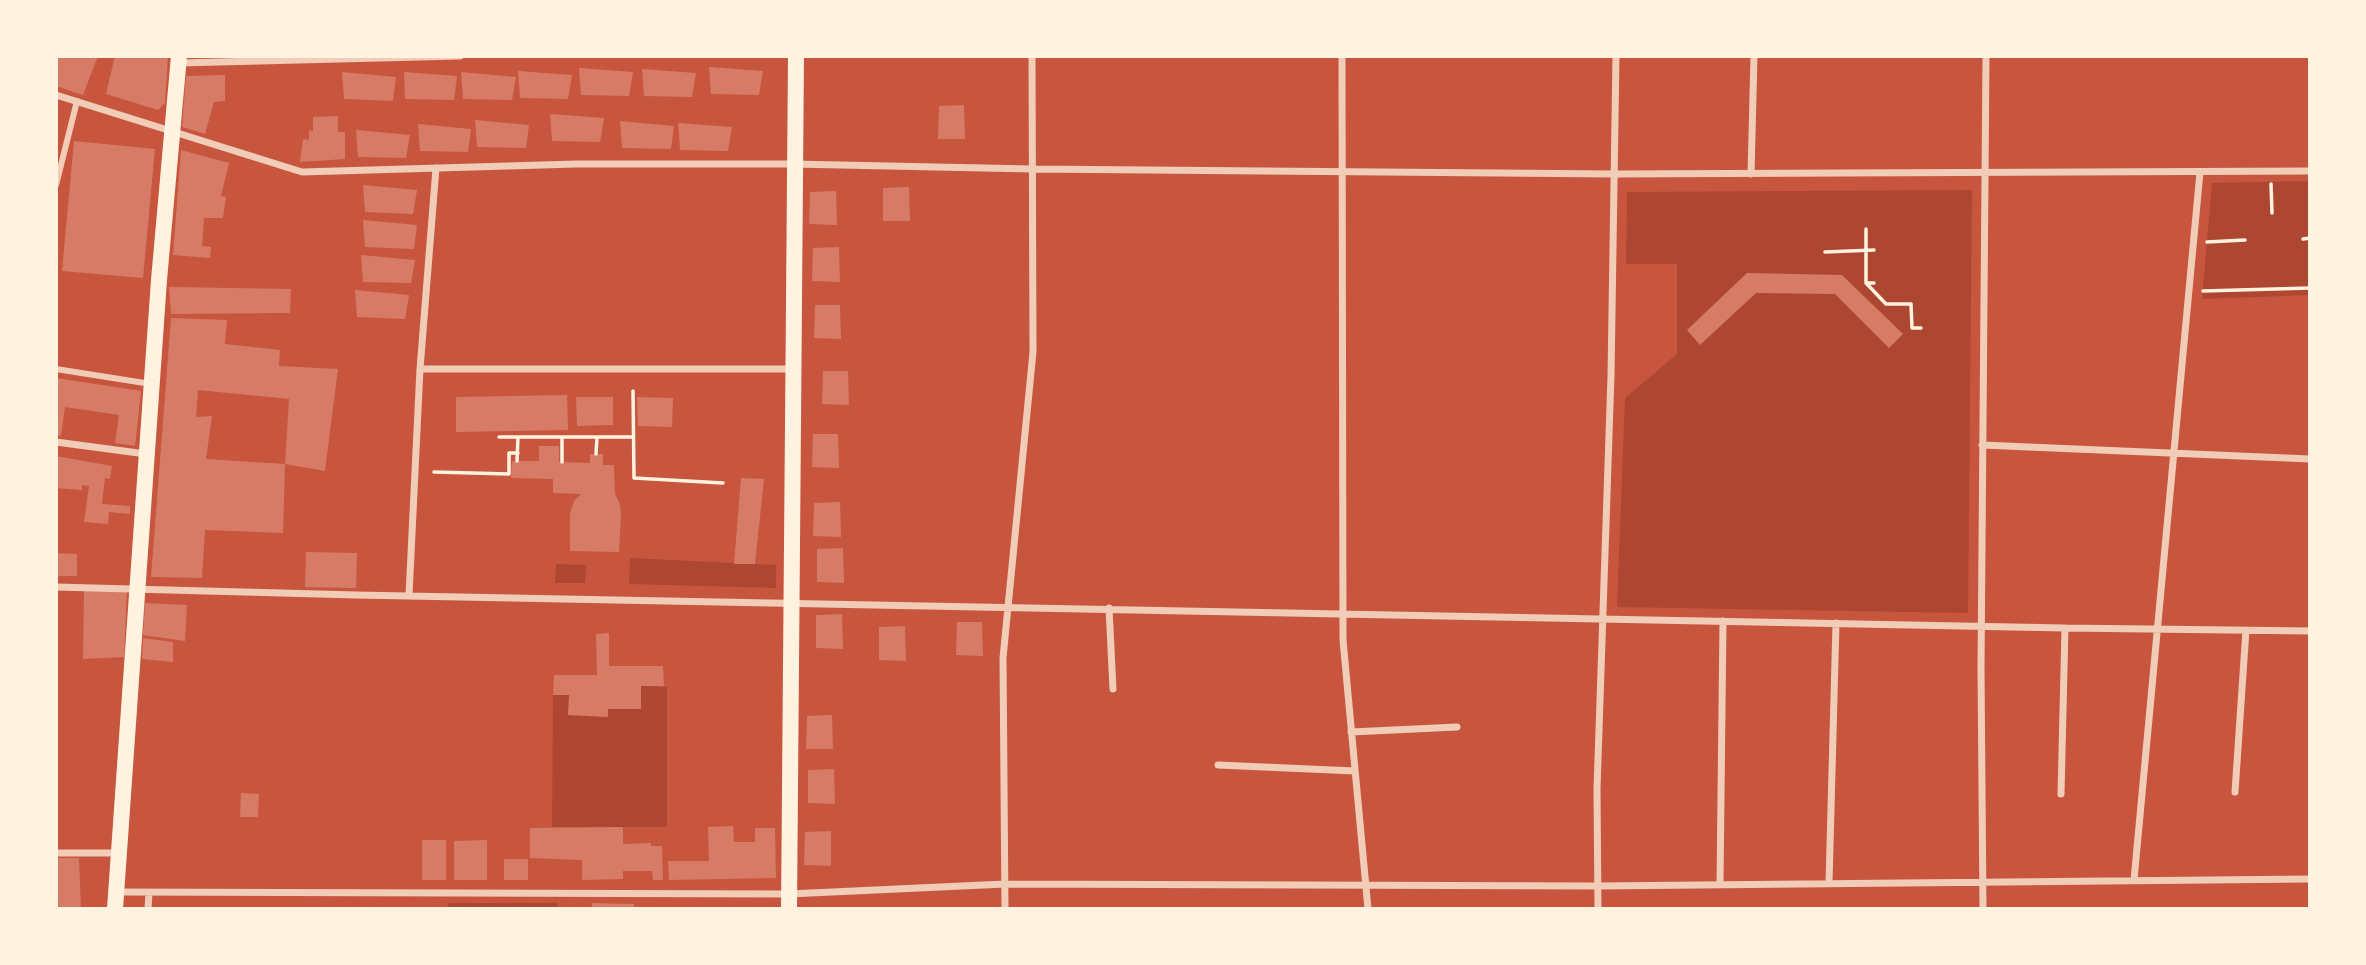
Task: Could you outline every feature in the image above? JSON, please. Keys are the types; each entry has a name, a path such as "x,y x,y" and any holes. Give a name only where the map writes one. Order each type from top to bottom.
{"main road":[{"path":"789,901 793,164 796,56"},
{"path":"115,909 178,59"}],"street":[{"path":"178,59 460,56"},
{"path":"1005,909 1003,658 1033,352 1031,56"},
{"path":"1342,56 1342,613 1368,909"},
{"path":"1598,909 1597,789 1611,376 1616,56"},
{"path":"1751,174 1754,56"},
{"path":"1983,909 1981,626 1986,56"},
{"path":"56,95 302,172 576,164 1614,174 2310,171"},
{"path":"56,185 77,101"},
{"path":"409,595 420,369 436,168"},
{"path":"2134,880 2200,172"},
{"path":"56,369 152,384"},
{"path":"420,369 792,369"},
{"path":"56,442 147,454"},
{"path":"1982,445 2310,459"},
{"path":"56,587 1836,624 2310,631"},
{"path":"1109,608 1113,689"},
{"path":"1720,884 1723,621"},
{"path":"1829,883 1836,624"},
{"path":"2061,794 2065,628"},
{"path":"2235,792 2246,630"},
{"path":"1352,732 1457,727"},
{"path":"1219,765 1355,771"},
{"path":"56,853 119,853"},
{"path":"116,892 789,901 1005,884 1598,886 2310,880"},
{"path":"148,909 149,893"}],"path":[{"path":"2271,182 2272,213"},
{"path":"1866,229 1866,283 1886,304 1911,303 1912,328 1922,328"},
{"path":"2303,239 2310,238"},
{"path":"2207,242 2245,240"},
{"path":"1825,252 1874,250"},
{"path":"1866,283 1874,283"},
{"path":"2203,292 2310,288"},
{"path":"633,391 634,478 723,483"},
{"path":"499,437 633,438"},
{"path":"517,461 518,437"},
{"path":"562,437 562,462"},
{"path":"596,454 597,437"},
{"path":"434,472 509,474 509,453 517,453"}],"shaded area":[{"path":"2310,181 2310,295 2202,299 2212,183"},
{"path":"1972,190 1968,613 1617,607 1625,398 1677,354 1677,264 1626,264 1627,192"},
{"path":"630,558 776,565 776,588 629,584"},
{"path":"556,564 586,565 585,583 555,583"},
{"path":"641,686 667,687 667,827 552,827 553,695 569,695 569,715 607,717 608,709 641,709"},
{"path":"448,903 558,903 558,909 448,909"}],"building":[{"path":"56,56 98,56 83,95 56,86"},
{"path":"115,56 168,56 165,103 158,110 106,94"},
{"path":"709,67 763,71 759,95 711,94"},
{"path":"579,68 633,72 629,96 581,95"},
{"path":"642,69 696,73 692,97 644,96"},
{"path":"518,71 572,75 568,99 520,98"},
{"path":"342,72 396,77 393,101 344,99"},
{"path":"404,72 457,76 454,100 405,99"},
{"path":"461,72 516,77 512,100 463,99"},
{"path":"225,75 225,101 214,102 205,134 182,127 186,76"},
{"path":"964,105 965,139 938,139 939,106"},
{"path":"550,114 604,118 600,142 552,141"},
{"path":"338,116 338,132 345,132 345,159 300,162 303,139 309,140 309,130 313,131 313,117"},
{"path":"475,120 529,125 526,148 477,147"},
{"path":"620,121 674,126 671,149 622,148"},
{"path":"678,123 732,127 728,151 680,150"},
{"path":"418,124 471,129 468,152 420,151"},
{"path":"356,130 410,135 406,158 358,157"},
{"path":"74,141 155,149 143,278 62,271"},
{"path":"181,150 229,163 221,196 226,197 223,218 204,218 202,246 211,247 210,258 173,255"},
{"path":"363,185 417,190 413,214 365,212"},
{"path":"909,187 910,221 883,221 883,188"},
{"path":"836,191 837,225 809,224 810,192"},
{"path":"363,220 417,225 414,249 365,247"},
{"path":"839,247 840,282 812,281 813,248"},
{"path":"361,255 415,260 411,283 363,282"},
{"path":"1747,273 1842,275 1903,334 1889,348 1835,294 1756,293 1700,345 1687,330"},
{"path":"169,287 291,289 290,313 171,314"},
{"path":"355,290 409,295 405,319 357,317"},
{"path":"815,305 840,305 841,339 814,338"},
{"path":"171,318 227,320 225,344 280,350 279,366 338,369 325,471 285,464 283,533 205,530 202,578 151,577","holes":["198,390 289,399 285,464 206,459 212,416 196,417"]},
{"path":"823,371 848,371 849,405 822,404"},
{"path":"56,378 141,391 135,446 115,443 119,415 65,407 61,436 56,435"},
{"path":"567,395 568,430 456,432 456,397"},
{"path":"576,397 613,397 613,425 577,426"},
{"path":"637,397 673,398 672,427 638,426"},
{"path":"813,434 838,434 839,468 812,467"},
{"path":"539,446 559,446 559,462 590,463 590,454 603,454 603,465 614,465 615,494 620,504 621,516 619,552 570,551 570,513 574,501 581,494 553,493 553,479 511,478 512,461 539,461"},
{"path":"56,456 112,466 110,479 105,478 102,504 130,506 130,514 109,512 108,524 84,522 89,486 82,485 82,490 56,488"},
{"path":"741,478 764,479 755,564 734,564"},
{"path":"840,502 841,537 813,536 814,503"},
{"path":"843,548 844,583 817,582 817,549"},
{"path":"306,552 357,553 356,588 305,587"},
{"path":"56,553 77,554 77,576 56,576"},
{"path":"84,589 127,590 124,657 83,659"},
{"path":"145,603 187,605 185,641 143,635"},
{"path":"842,614 843,649 816,648 816,615"},
{"path":"957,622 982,622 983,656 956,655"},
{"path":"905,626 906,661 879,660 879,627"},
{"path":"609,633 609,666 663,666 664,686 641,686 641,709 608,709 608,717 568,715 569,695 553,695 554,675 597,675 596,634"},
{"path":"143,638 173,642 173,662 142,659"},
{"path":"832,715 833,749 806,749 807,716"},
{"path":"834,769 835,804 808,803 808,770"},
{"path":"241,793 259,794 258,817 240,817"},
{"path":"733,826 734,842 755,842 755,828 775,828 776,878 669,880 668,861 709,861 708,827"},
{"path":"623,827 623,844 651,843 651,846 662,846 663,880 653,880 652,871 623,871 623,879 582,880 582,860 530,858 530,828"},
{"path":"831,831 831,866 804,865 805,832"},
{"path":"422,840 446,840 446,880 422,880"},
{"path":"487,840 487,880 454,880 454,841"},
{"path":"56,858 79,858 81,909 56,909"},
{"path":"504,859 528,859 528,880 504,880"},
{"path":"592,903 634,904 634,909 592,909"}]}
